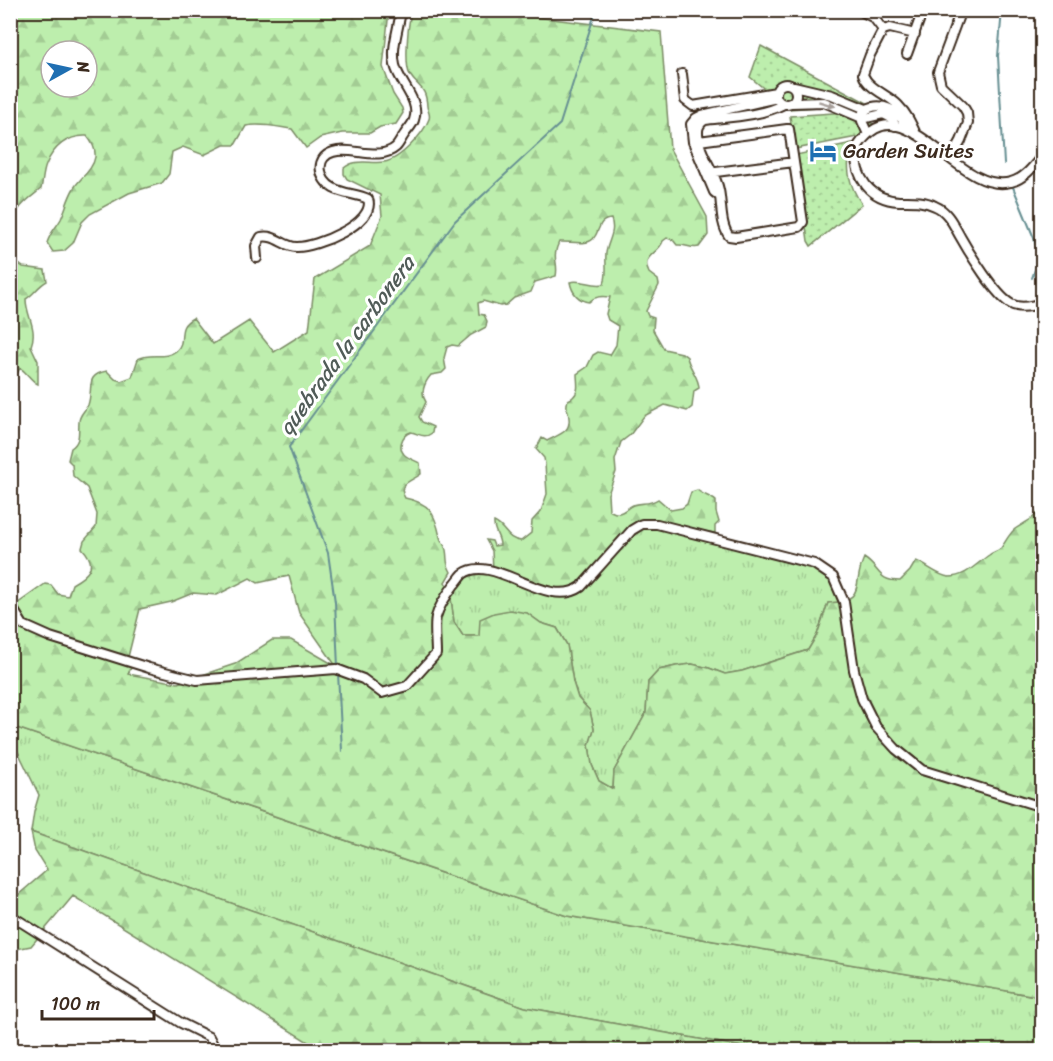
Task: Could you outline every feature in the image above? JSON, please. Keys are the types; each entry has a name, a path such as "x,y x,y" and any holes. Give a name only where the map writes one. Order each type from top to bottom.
{"street":[{"path":"257,258 256,246 261,237 273,237 296,247 318,244 330,240 367,214 370,204 368,200 333,188 322,177 320,168 324,158 332,152 371,153 390,150 398,144 413,124 416,114 414,105 394,63 394,48 401,10"},
{"path":"859,10 874,18 884,30"},
{"path":"908,54 923,10"},
{"path":"951,159 968,123 967,113 963,106 941,85 938,72 961,10"},
{"path":"915,34 890,28 884,30 878,36 863,70 867,83 898,105 908,116 916,134"},
{"path":"682,75 686,100 693,106 776,95 788,104"},
{"path":"741,112 776,95 782,84 788,83 794,87 832,96 866,109 887,107 900,115 904,120 905,128"},
{"path":"788,104 796,96 794,87"},
{"path":"696,142 790,130 803,222 799,227 736,237 729,236 724,227 719,196 714,192 709,173 696,142 691,124 696,118 771,109 788,104 824,102 862,119 883,114 893,119 895,126"},
{"path":"866,109 862,119 867,132"},
{"path":"1042,156 1024,176 998,184 972,176 905,128 876,126 867,132 855,151 859,176 864,184 878,195 887,199 927,202 938,207 948,216 963,243 1004,298 1017,306 1024,307 1042,303"},
{"path":"709,173 794,162"},
{"path":"10,604 23,625 50,637 149,668 197,680 336,669 363,679 382,693 406,686 436,654 435,618 450,591 463,574 477,569 493,570 547,591 574,592 632,530 642,524 657,524 814,564 833,577 844,602 854,670 862,699 876,727 896,749 922,770 1042,807"},
{"path":"10,915 181,1023 209,1037 216,1050"}],"green space":[{"path":"11,10 389,11 383,67 393,94 402,108 403,113 396,124 380,127 370,133 342,133 320,138 306,148 292,129 252,125 246,126 235,145 224,145 204,155 183,147 172,152 169,174 162,183 129,193 90,214 82,222 73,243 64,251 53,252 47,243 61,219 74,188 94,162 93,146 87,136 80,136 62,143 49,159 41,189 24,203 17,213 16,234 11,242"},
{"path":"412,11 509,11 510,14 661,32 670,149 707,217 708,235 699,247 677,245 673,240 667,238 647,262 649,273 658,280 659,285 646,311 648,316 654,318 653,330 664,349 682,353 687,357 699,388 694,391 692,407 687,411 665,405 644,416 630,435 621,442 615,460 616,472 608,494 609,510 618,513 633,505 658,499 671,510 682,508 687,504 691,492 697,490 716,501 719,522 715,526 715,533 657,524 642,524 574,592 547,591 493,570 492,551 486,540 492,541 494,546 500,545 494,522 516,540 521,541 531,533 532,521 541,511 547,494 544,458 536,449 542,438 547,441 563,433 568,427 567,404 577,392 577,374 587,367 593,355 598,352 610,355 616,345 618,326 608,320 606,314 610,297 599,297 589,302 582,300 572,289 570,282 604,284 606,253 613,228 611,219 603,221 590,241 559,242 555,257 556,276 535,282 531,292 514,298 506,305 500,306 483,301 478,303 479,314 484,315 487,321 486,327 471,335 458,346 447,347 444,358 446,369 442,373 431,375 425,385 423,396 426,402 419,417 422,422 433,427 432,433 424,436 411,432 401,442 403,453 420,463 421,474 406,483 402,489 403,493 405,498 426,506 436,521 451,572 445,582 450,591 454,622 463,636 479,636 480,619 510,610 527,613 541,623 557,628 567,645 578,698 590,711 594,729 589,745 592,765 599,781 613,789 614,771 646,713 648,682 659,670 692,664 725,674 742,671 808,650 817,635 828,603 840,602 853,595 864,558 887,579 900,581 916,561 941,575 949,577 961,575 1000,549 1013,531 1034,517 1042,505 1042,997 567,916 11,726 10,609 45,584 51,585 58,594 68,596 72,584 87,573 91,565 82,548 84,541 96,527 97,514 87,488 73,476 72,464 68,460 71,448 78,440 79,420 90,399 92,379 107,371 115,379 121,381 132,377 138,359 172,354 181,343 184,326 193,318 213,344 249,321 274,352 309,330 315,279 370,246 382,216 380,195 347,179 344,168 353,163 384,162 397,156 417,138 429,119 425,95 408,70 407,43","holes":["289,576 299,613 336,666 291,640 272,640 235,664 178,683 128,674 134,662 71,642 128,657 140,609 171,602 193,593 217,595 250,578 258,583"]},
{"path":"761,46 893,117 885,120 850,105 789,109 750,77"},
{"path":"848,112 875,125 862,136 795,149 790,116"},
{"path":"852,143 849,175 862,204 811,246 808,241 796,155"},
{"path":"11,258 23,267 45,270 47,281 26,299 33,333 31,346 38,361 38,384 20,368 11,396"},
{"path":"642,524 814,564 833,577 844,602 828,603 817,635 808,650 742,671 725,674 692,664 659,670 648,682 646,713 614,771 613,789 599,781 592,765 589,745 594,729 590,711 578,698 567,645 557,628 541,623 527,613 480,636 463,636 454,622 450,591 463,574 493,570"},
{"path":"11,726 567,916 1042,997 1042,1050 759,1050 525,1007 31,832 39,795 11,737"},
{"path":"31,832 525,1007 759,1050 321,1050 73,896 31,946 11,950 11,901 47,870 35,851"}],"waterway":[{"name":"quebrada la carbonera","path":"338,667 335,602 328,553 289,447 455,221 560,124 596,10"},
{"path":"1002,10 998,56 1004,164"},
{"path":"1013,187 1034,238 1039,258 1032,278"},
{"name":"quebrada la carbonera","path":"338,673 342,751"}],"place":[{"name":"Garden Suites","path":"823,151"}]}
